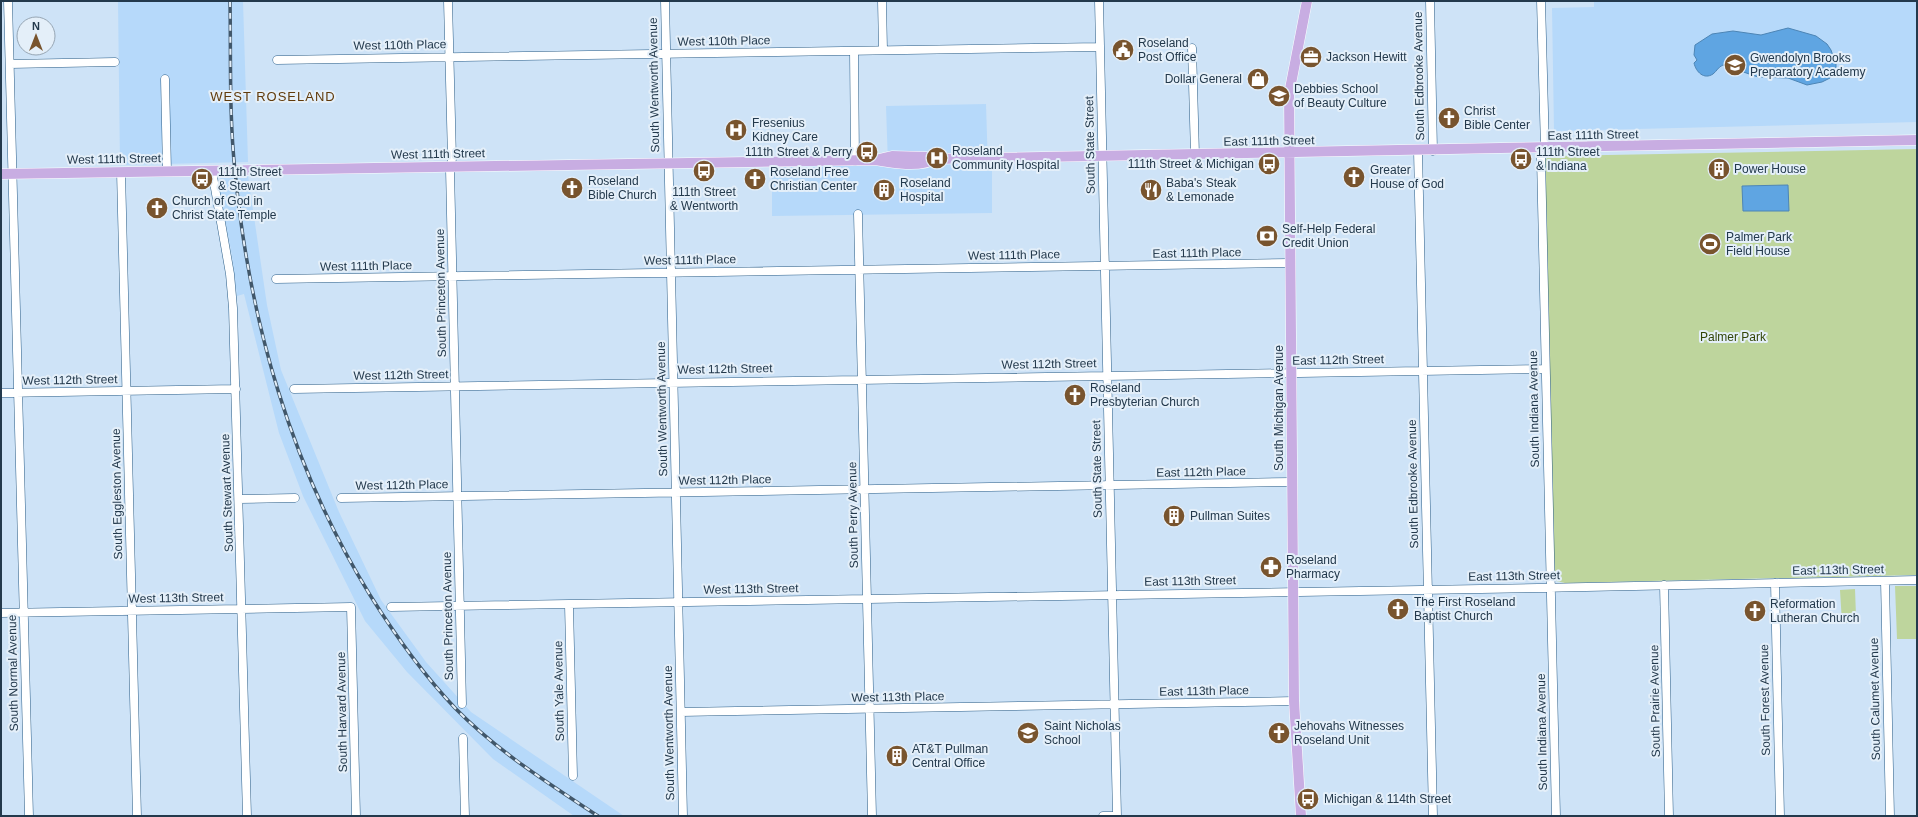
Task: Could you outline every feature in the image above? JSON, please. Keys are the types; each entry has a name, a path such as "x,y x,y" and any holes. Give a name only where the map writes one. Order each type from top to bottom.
{"main road":[{"name":"South Michigan Avenue","path":"1301,816 1294,701 1289,94 1307,1"},
{"name":"East 111th Street","path":"1102,156 1545,149 1917,140"},
{"name":"West 111th Street","path":"1,174 875,160 904,164 931,162 936,159 1102,156"}],"street":[{"name":"South Normal Avenue","path":"8,1 29,816"},
{"name":"South Princeton Avenue","path":"448,1 452,159 450,167 452,276 462,704"},
{"name":"South Wentworth Avenue","path":"665,1 683,816"},
{"path":"882,1 883,50"},
{"name":"South State Street","path":"1099,1 1117,816"},
{"name":"South Edbrooke Avenue","path":"1430,1 1433,151"},
{"name":"South Indiana Avenue","path":"1540,1 1545,149 1541,158 1545,369 1556,816"},
{"name":"West 110th Place","path":"277,60 449,56 1100,47"},
{"path":"1192,48 1195,155"},
{"path":"854,51 855,161"},
{"path":"10,64 115,62"},
{"path":"165,79 167,171"},
{"name":"South Edbrooke Avenue","path":"1418,151 1433,816"},
{"name":"South Stewart Avenue","path":"212,171 232,292 248,816"},
{"name":"South Eggleston Avenue","path":"121,172 138,816"},
{"name":"South Perry Avenue","path":"858,214 872,816"},
{"name":"East 111th Place","path":"1105,266 1290,264"},
{"name":"West 111th Place","path":"276,279 1105,266"},
{"name":"East 112th Street","path":"1107,375 1545,369"},
{"name":"West 112th Street","path":"294,389 1107,375"},
{"name":"West 112th Street","path":"1,393 236,389"},
{"name":"East 112th Place","path":"1110,485 1292,482"},
{"name":"West 112th Place","path":"342,498 1110,485"},
{"path":"239,499 295,498"},
{"name":"East 113th Street","path":"1112,595 1917,580"},
{"name":"South Calumet Avenue","path":"1885,581 1890,816"},
{"name":"South Forest Avenue","path":"1775,583 1780,816"},
{"name":"South Prairie Avenue","path":"1664,585 1670,816"},
{"name":"West 113th Street","path":"391,607 1112,595"},
{"name":"South Yale Avenue","path":"569,605 573,776"},
{"name":"West 113th Street","path":"1,613 351,607"},
{"name":"South Harvard Avenue","path":"351,607 356,816"},
{"name":"East 113th Place","path":"1115,705 1294,701"},
{"name":"West 113th Place","path":"681,712 1115,705"},
{"path":"463,738 465,816"},
{"path":"1102,816 1117,816"}],"shaded area":[{"path":"118,1 243,1 248,162 120,165"},
{"name":"Gwendolyn Brooks Preparatory Academy","path":"1594,1 1917,1 1917,122 1554,131 1552,8 1594,7"},
{"name":"Roseland Community Hospital","path":"986,104 988,168 992,168 992,213 772,216 772,166 888,165 886,106"},
{"path":"248,176 267,305 281,370 339,512 381,600 426,662 471,712 624,816 574,816 493,759 407,672 365,621 303,496 279,433 244,294 237,296 232,256 218,183 221,177"}],"green space":[{"name":"Palmer Park","path":"1917,149 1917,575 1565,583 1556,581 1553,575 1545,160 1549,156"},
{"path":"1895,586 1917,586 1917,639 1897,639"},
{"path":"1855,589 1856,616 1852,616 1853,623 1842,623 1840,590"}],"water":[{"path":"1788,28 1816,36 1827,44 1836,64 1836,70 1830,78 1822,82 1807,85 1788,78 1758,77 1723,65 1710,76 1704,76 1695,66 1694,63 1697,60 1694,55 1695,45 1712,34 1733,31 1761,35"},
{"path":"1788,185 1789,211 1743,211 1742,186"}],"railway":[{"path":"230,1 233,150 242,227 251,282 263,337 278,391 296,444 318,496 342,546 370,595 389,625 443,695 471,724 488,738 542,779 598,816"}],"place":[{"name":"Roseland Post Office","path":"1123,50"},
{"name":"Jackson Hewitt","path":"1311,57"},
{"name":"Gwendolyn Brooks Preparatory Academy","path":"1735,65"},
{"name":"Dollar General","path":"1258,79"},
{"name":"Debbies School of Beauty Culture","path":"1279,96"},
{"name":"Christ Bible Center","path":"1449,118"},
{"name":"Fresenius Kidney Care","path":"736,130"},
{"name":"111th Street & Perry","path":"867,152"},
{"name":"Roseland Community Hospital","path":"937,158"},
{"name":"111th Street & Indiana","path":"1521,159"},
{"name":"111th Street & Michigan","path":"1269,164"},
{"name":"Power House","path":"1719,169"},
{"name":"111th Street & Wentworth","path":"704,171"},
{"name":"Greater House of God","path":"1354,177"},
{"name":"111th Street & Stewart","path":"202,179"},
{"name":"Roseland Free Christian Center","path":"755,179"},
{"name":"Roseland Bible Church","path":"572,188"},
{"name":"Roseland Hospital","path":"884,190"},
{"name":"Baba's Steak & Lemonade","path":"1151,190"},
{"name":"Church of God in Christ State Temple","path":"157,208"},
{"name":"Self-Help Federal Credit Union","path":"1267,236"},
{"name":"Palmer Park Field House","path":"1710,244"},
{"name":"Roseland Presbyterian Church","path":"1075,395"},
{"name":"Pullman Suites","path":"1174,516"},
{"name":"Roseland Pharmacy","path":"1271,567"},
{"name":"The First Roseland Baptist Church","path":"1398,609"},
{"name":"Reformation Lutheran Church","path":"1755,611"},
{"name":"Saint Nicholas School","path":"1028,733"},
{"name":"Jehovahs Witnesses Roseland Unit","path":"1279,733"},
{"name":"AT&T Pullman Central Office","path":"897,756"},
{"name":"Michigan & 114th Street","path":"1308,799"}],"district":[{"name":"WEST ROSELAND","path":"273,96"}]}
